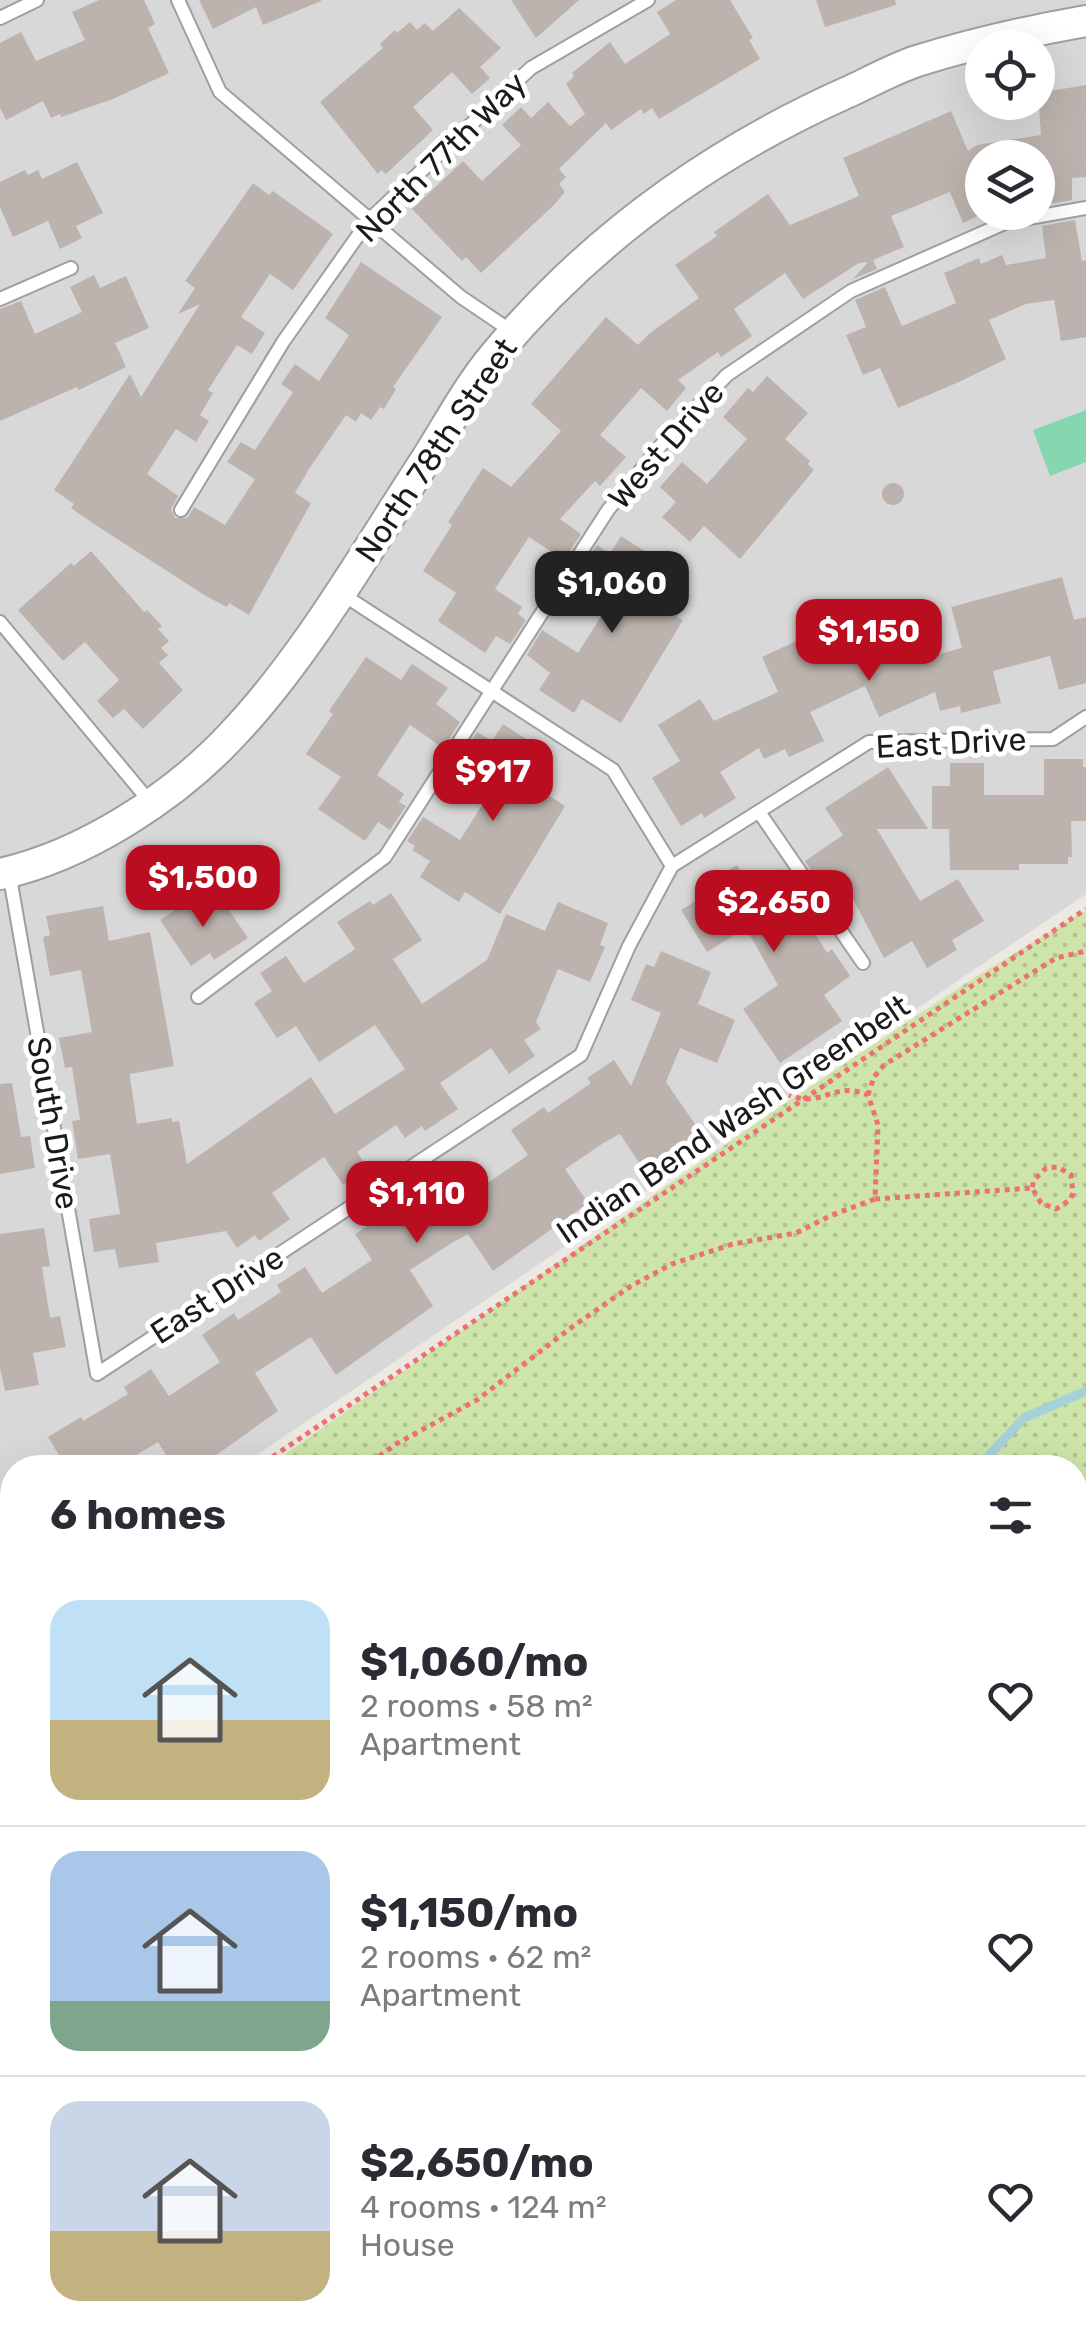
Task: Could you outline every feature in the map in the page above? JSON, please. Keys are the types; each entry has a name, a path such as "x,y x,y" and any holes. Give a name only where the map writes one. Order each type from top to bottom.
{"street":[{"name":"North 78th Street","path":"5,872 75,848 119,826 195,770 232,736 340,592 490,361 580,267 664,195 732,151 814,107 914,62 1086,21"}],"lane":[{"path":"0,18 37,0"},
{"path":"178,0 220,92 461,296 514,333"},
{"name":"North 77th Way","path":"181,510 283,342 369,220 530,68 648,0"},
{"name":"West Drive","path":"198,998 385,857 608,510 726,376 851,290 1006,222 1086,208"},
{"path":"0,300 72,268"},
{"path":"340,592 614,770 672,866"},
{"path":"0,622 150,802"},
{"name":"East Drive","path":"97,1374 581,1055 629,946 672,866 869,742 1053,738 1086,716"},
{"path":"759,812 862,963"},
{"name":"South Drive","path":"5,872 97,1374"}],"path":[{"name":"Indian Bend Wash Greenbelt","path":"275,1455 1086,909"},
{"path":"876,1199 878,1125 868,1095 874,1077 884,1065 1056,958 1086,951"},
{"path":"789,1095 802,1100 842,1090 868,1095"},
{"path":"1046,1168 1064,1170 1074,1184 1070,1200 1056,1209 1040,1203 1032,1188 1046,1168"},
{"path":"381,1455 477,1400 572,1327 631,1286 672,1264 733,1244 796,1233 876,1199 1032,1188"}],"shaded area":[{"path":"0,0 1086,0 1086,894 257,1455 0,1455"}],"green space":[{"path":"1086,410 1086,462 1050,476 1033,430"},
{"path":"1086,910 1086,1455 284,1455 769,1114 969,981"}],"building":[{"path":"99,0 144,0 155,24 148,28 169,73 61,117 60,114 51,118 43,101 6,120 0,108 0,43 21,32 36,61 85,40 72,12"},
{"path":"199,0 321,1 263,25 256,7 213,29"},
{"path":"511,0 579,0 536,38"},
{"path":"676,0 730,0 753,38 749,40 760,59 659,119 652,108 644,114 641,109 611,130 606,123 559,169 566,177 559,184 565,192 554,205 481,273 466,257 462,261 412,209 463,161 482,181 521,145 502,125 521,107 531,118 548,102 570,126 585,114 566,84 574,76 572,73 610,42 625,64 670,34 657,12"},
{"path":"816,0 895,0 896,5 825,27"},
{"path":"459,8 501,48 480,67 490,78 472,94 452,72 413,107 433,130 386,174 381,170 378,174 320,102 383,48 380,44 395,30 397,33 410,22 417,30 425,23 433,31"},
{"path":"1086,85 1086,177 1072,178 1072,200 1055,203 1055,140 1009,140 1041,135 1040,120 1055,120 1055,90"},
{"path":"951,111 965,144 965,222 950,192 891,216 904,247 873,260 877,269 853,279 868,262 859,263 803,299 785,273 734,309 752,336 721,357 718,352 678,380 686,388 667,411 641,388 600,435 626,457 600,486 595,481 560,519 581,534 564,560 529,537 495,589 522,607 518,614 526,620 510,644 496,636 485,653 438,621 456,593 423,571 452,525 448,522 483,468 511,487 561,431 531,404 606,317 638,345 699,298 675,265 717,236 714,232 768,194 790,225 859,196 843,158"},
{"path":"77,162 103,213 76,226 82,238 60,249 48,221 13,237 0,207 0,182 25,170 28,175 38,170 42,179"},
{"path":"253,183 269,195 273,191 333,234 293,290 270,274 241,317 265,333 252,354 237,345 208,390 213,393 200,415 209,421 196,442 176,429 147,474 178,496 171,509 175,518 187,518 194,507 225,525 255,479 227,462 241,442 255,450 293,392 281,384 295,364 319,381 349,335 325,318 361,262 442,317 393,387 396,389 384,409 380,407 371,420 361,413 356,422 346,415 309,469 295,493 311,503 249,615 206,596 71,508 74,504 54,490 130,374 141,397 200,304 178,314 195,288 185,281"},
{"path":"1075,220 1082,261 1086,260 1086,337 1061,341 1054,300 1026,304 989,320 1006,359 959,382 898,408 880,368 863,375 846,335 866,327 855,300 885,287 902,326 956,303 944,273 979,258 981,264 1002,255 1006,265 1046,258 1042,230 1055,230 1055,224"},
{"path":"94,275 100,288 126,276 149,328 115,343 126,367 0,421 0,309 21,301 35,334 82,312 70,287"},
{"path":"767,376 808,413 785,439 810,461 808,464 814,470 740,559 704,526 690,542 662,517 676,502 660,487 682,462 707,484 747,439 723,417 748,388 753,392"},
{"path":"889,483 897,483 904,494 897,505 889,505 882,498 882,490"},
{"path":"621,536 668,566 649,596 683,620 621,723 582,699 574,713 539,690 550,673 527,655 542,630 578,653 612,599 584,581 588,576 580,571 597,545 610,554"},
{"path":"91,551 144,612 147,610 162,626 158,629 169,641 161,648 168,655 159,663 183,690 143,729 124,709 113,718 97,701 119,680 85,642 63,661 18,610 71,563 74,566"},
{"path":"1062,577 1074,620 1086,617 1086,683 1059,690 1050,656 993,671 1001,703 961,713 960,706 940,711 935,692 879,717 865,686 810,712 824,741 789,757 785,749 764,759 759,748 720,772 736,798 704,818 702,813 681,826 652,778 680,761 658,725 700,699 714,721 778,692 762,657 807,636 804,630 868,601 887,644 903,637 913,661 962,648 951,607"},
{"path":"366,657 401,680 412,664 448,688 436,704 460,722 443,748 410,725 377,775 404,794 399,802 406,806 390,830 378,822 365,841 318,809 341,777 306,754 333,714 329,711"},
{"path":"503,724 549,754 530,783 565,806 500,914 465,892 459,902 420,877 430,861 412,850 415,846 407,841 423,817 460,840 493,788 465,770 468,765 460,759 477,732 492,741"},
{"path":"1044,759 1083,759 1086,767 1086,821 1071,821 1072,857 1068,857 1068,864 1019,864 1019,870 950,870 949,829 932,829 932,786 950,786 950,763 984,763 984,795 1044,795"},
{"path":"888,767 928,829 877,829 920,901 958,879 984,921 952,940 957,950 927,968 912,941 884,958 841,876 822,886 805,861 843,835 825,808"},
{"path":"737,865 751,888 781,869 784,874 788,872 806,897 796,903 827,953 832,949 850,976 824,995 842,1021 780,1063 743,1009 778,985 746,928 707,952 681,910 712,891 707,883"},
{"path":"391,893 422,940 393,959 422,1004 487,960 506,914 545,931 558,902 608,923 600,945 605,947 590,982 558,969 536,1022 541,1029 524,1040 535,1056 509,1074 491,1048 440,1083 458,1109 425,1131 422,1126 405,1138 396,1125 357,1152 368,1168 343,1185 324,1157 272,1193 290,1219 259,1241 255,1235 237,1248 226,1231 156,1243 159,1262 119,1268 115,1249 94,1252 89,1219 120,1214 110,1154 78,1159 72,1121 80,1120 72,1067 65,1068 59,1038 92,1032 81,970 50,976 43,937 50,935 46,916 103,906 109,941 150,932 174,1066 130,1074 137,1124 172,1118 172,1122 179,1121 187,1164 311,1077 335,1114 405,1069 375,1025 319,1062 296,1026 277,1038 254,1003 272,991 260,973 286,956 304,983 355,949 337,922"},
{"path":"197,895 208,913 224,903 248,938 214,960 210,953 191,966 160,920"},
{"path":"661,951 711,972 698,1004 735,1020 717,1063 680,1048 666,1082 701,1133 644,1170 620,1134 605,1142 565,1169 588,1203 493,1271 468,1234 410,1270 433,1306 336,1375 311,1337 255,1373 278,1411 216,1455 166,1455 158,1442 136,1455 59,1455 48,1437 128,1394 124,1387 151,1369 169,1396 220,1362 202,1335 234,1313 238,1320 281,1292 277,1285 305,1267 322,1293 372,1260 355,1234 388,1212 390,1217 435,1186 432,1181 459,1162 478,1190 528,1155 511,1130 544,1107 548,1113 591,1083 587,1078 614,1060 631,1086 661,1013 631,1000 646,964 654,967"},
{"path":"12,1083 21,1137 30,1136 35,1168 0,1174 0,1084"},
{"path":"44,1228 50,1266 42,1267 50,1318 60,1316 66,1347 33,1353 39,1385 5,1391 0,1368 0,1234"}],"waterway":[{"path":"989,1455 1024,1418 1086,1391"}]}
